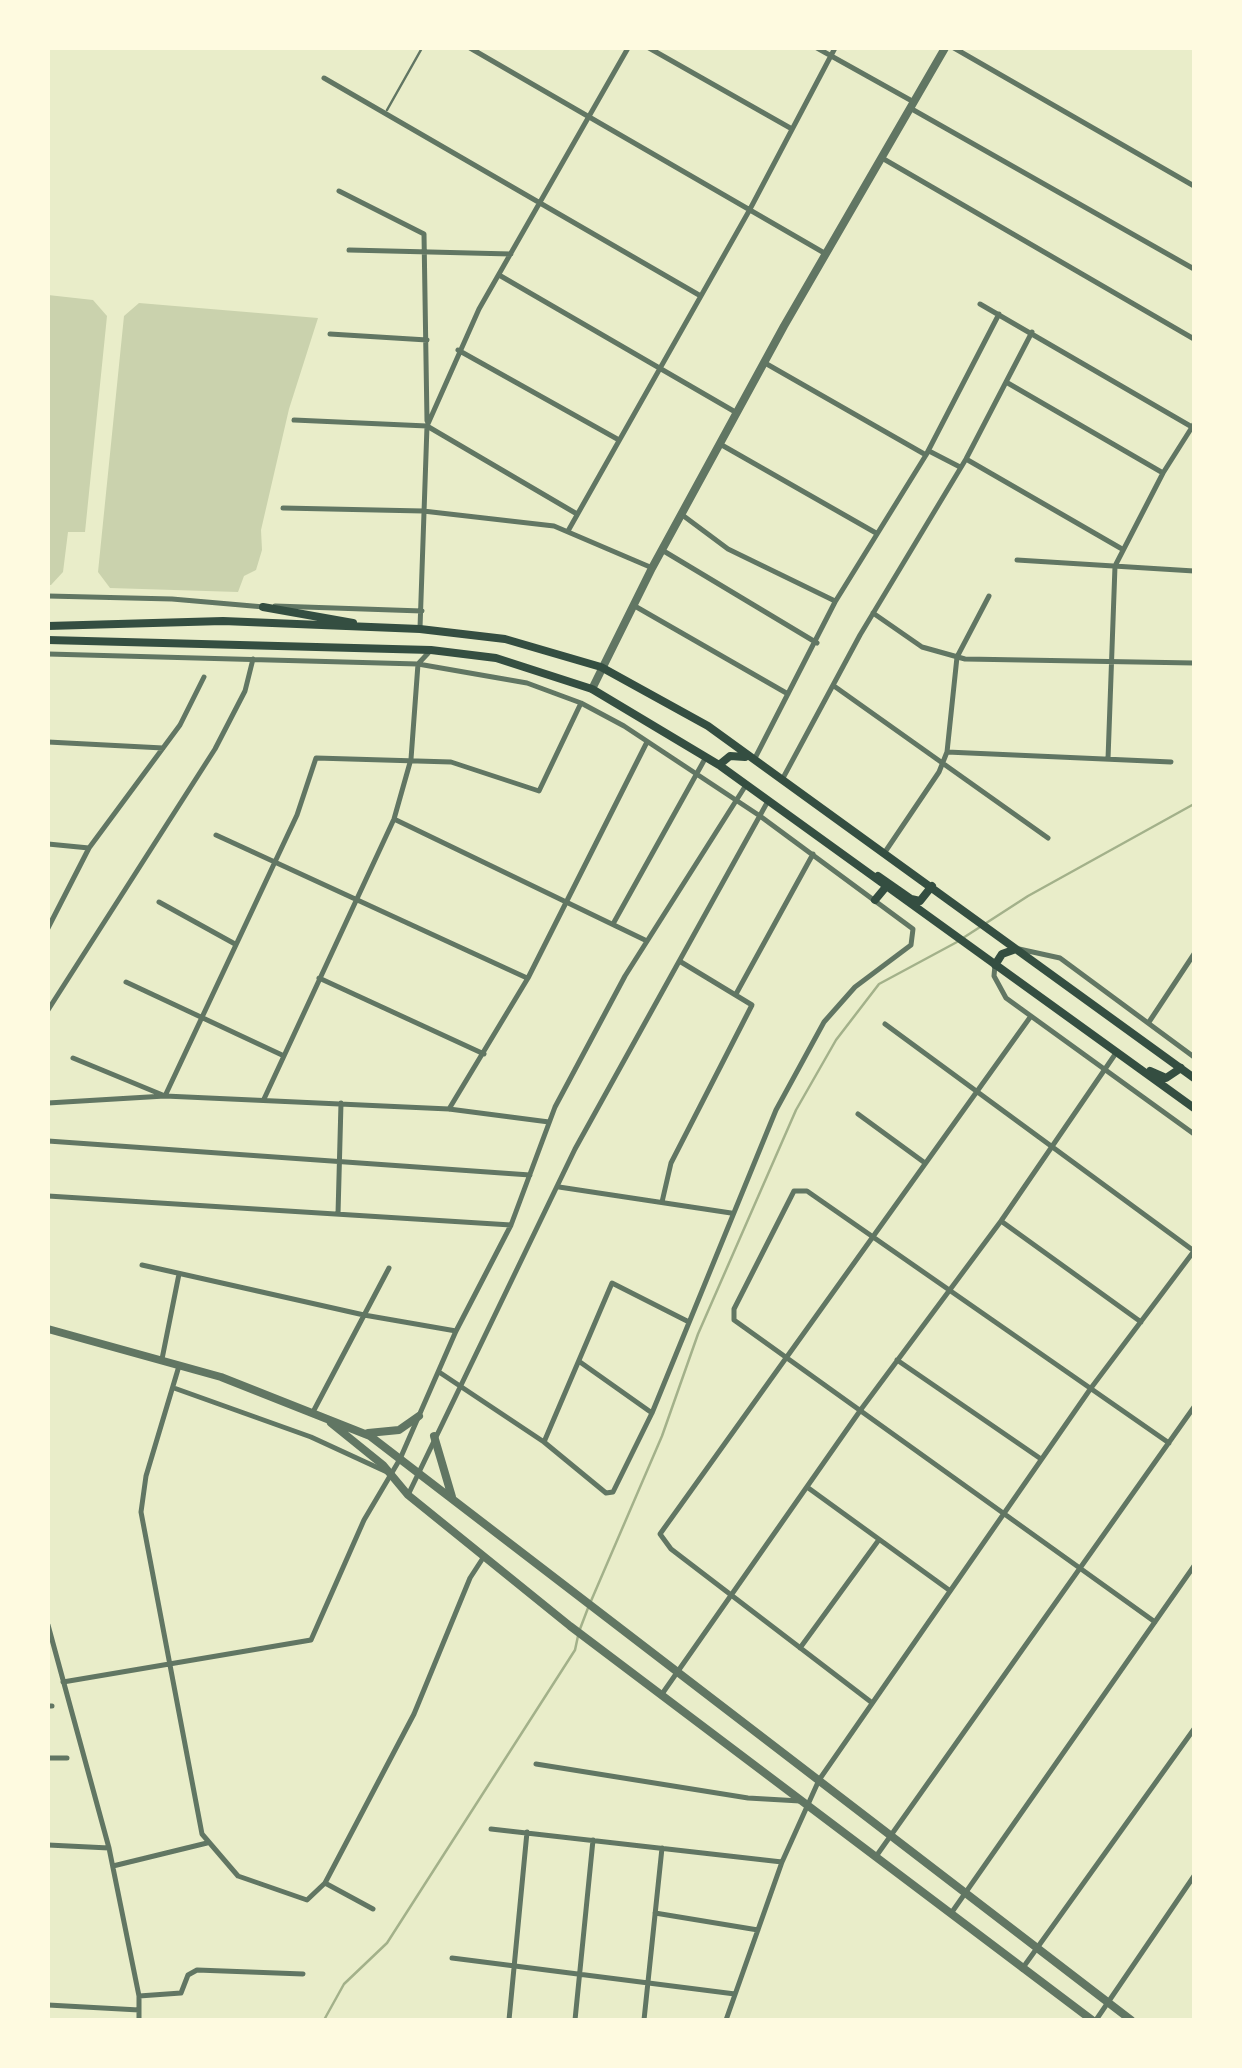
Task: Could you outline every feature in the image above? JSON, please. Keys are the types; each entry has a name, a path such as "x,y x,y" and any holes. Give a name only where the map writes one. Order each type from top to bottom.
{"main road":[{"path":"263,608 372,628"},
{"path":"48,626 223,621 420,630 506,639 601,667 708,726 1194,1078"},
{"path":"48,640 431,650 496,658 592,688 719,766 1194,1108"},
{"path":"719,766 730,756 754,760"},
{"path":"852,862 910,899 920,900 932,886"},
{"path":"875,900 885,888"},
{"path":"995,965 1002,954 1016,949"},
{"path":"1087,1032 1156,1076 1166,1078 1182,1068"}],"street":[{"path":"470,48 827,254"},
{"path":"427,426 458,350 628,48"},
{"path":"649,48 792,129"},
{"path":"816,48 1194,269"},
{"path":"568,531 699,294 749,212 835,48"},
{"path":"592,688 681,514 944,48"},
{"path":"954,48 1194,186"},
{"path":"324,78 370,107 387,110 699,294"},
{"path":"882,158 1194,339"},
{"path":"340,192 420,230 427,251 427,426 420,630"},
{"path":"350,250 512,254"},
{"path":"499,274 737,413"},
{"path":"980,304 1194,425 1163,473 1115,566 1108,758"},
{"path":"754,760 835,602 927,453 999,314"},
{"path":"782,780 873,612 966,459 1032,332"},
{"path":"330,334 427,340"},
{"path":"458,350 618,440"},
{"path":"765,363 927,453 960,467"},
{"path":"1006,382 1163,473"},
{"path":"294,420 427,426 578,514"},
{"path":"720,444 876,533"},
{"path":"966,459 1122,549"},
{"path":"283,508 492,516 568,531 652,568"},
{"path":"681,514 728,549 835,602"},
{"path":"662,550 817,643"},
{"path":"1017,560 1194,570"},
{"path":"48,596 172,599 263,608 289,604 422,611"},
{"path":"885,852 943,763 957,657 989,596"},
{"path":"633,605 788,694"},
{"path":"873,612 922,646 957,657 1194,663"},
{"path":"264,1098 394,820 411,759 418,664 431,650"},
{"path":"48,654 418,664 497,675 581,703 648,741 760,816 912,929 911,946 855,988 824,1022 776,1110 619,1487 606,1493 544,1442 438,1372"},
{"path":"48,1010 215,749 245,690 253,658"},
{"path":"48,928 89,848 163,748 204,678"},
{"path":"834,686 1048,838"},
{"path":"165,1096 275,862 316,758 451,762 539,791 581,703"},
{"path":"449,1109 528,978 648,741"},
{"path":"48,742 163,748"},
{"path":"947,752 1171,762"},
{"path":"612,924 706,757"},
{"path":"64,1682 172,1667 311,1640 510,1225 550,1122 647,941 746,785"},
{"path":"408,1495 458,1385 633,1038 681,962 768,801"},
{"path":"394,820 647,941"},
{"path":"216,835 528,978"},
{"path":"48,844 89,848"},
{"path":"736,994 813,854"},
{"path":"158,902 235,944"},
{"path":"48,909 58,908"},
{"path":"1016,949 1060,958 1194,1056"},
{"path":"1150,1022 1194,954"},
{"path":"662,1202 672,1164 751,1009 750,1002 681,962"},
{"path":"995,965 998,988 1102,1072 1194,1134"},
{"path":"318,978 484,1054"},
{"path":"126,982 282,1056"},
{"path":"871,1702 661,1541 660,1534 1031,1016"},
{"path":"726,2020 782,1862 818,1780 1091,1388 1194,1251 884,1024"},
{"path":"662,1694 862,1408 1002,1222 1116,1053"},
{"path":"73,1058 165,1096"},
{"path":"48,1103 165,1096 264,1098 449,1109 550,1122"},
{"path":"338,1214 341,1103"},
{"path":"858,1114 925,1163"},
{"path":"48,1140 530,1174"},
{"path":"558,1187 731,1214"},
{"path":"1156,1622 732,1315 794,1191 806,1191 1169,1443"},
{"path":"48,1196 510,1225"},
{"path":"1002,1222 1142,1322"},
{"path":"142,1265 364,1315 456,1331"},
{"path":"313,1412 388,1268"},
{"path":"162,1360 179,1274"},
{"path":"544,1442 612,1283 688,1321"},
{"path":"48,1329 162,1360 363,1432 1131,2020"},
{"path":"897,1360 1042,1459"},
{"path":"580,1362 652,1413"},
{"path":"179,1366 146,1476 141,1512 207,1844"},
{"path":"174,1388 311,1437 390,1473"},
{"path":"877,1856 1194,1407"},
{"path":"363,1432 387,1434 419,1416"},
{"path":"324,1417 390,1473 408,1495 570,1626 807,1801 1022,1970 1094,2020 1194,1876"},
{"path":"434,1436 454,1501"},
{"path":"807,1487 949,1590"},
{"path":"800,1648 879,1540"},
{"path":"113,1866 207,1844 218,1849 238,1876 297,1899 314,1896 325,1883 414,1714 470,1578 484,1556"},
{"path":"950,1914 1194,1566"},
{"path":"48,1625 109,1848 139,1996 138,2020"},
{"path":"1022,1970 1194,1729"},
{"path":"48,1758 67,1758"},
{"path":"536,1764 748,1798 807,1801"},
{"path":"491,1828 782,1862"},
{"path":"509,2020 526,1832"},
{"path":"576,2020 593,1840"},
{"path":"48,1845 109,1848"},
{"path":"644,2020 662,1848"},
{"path":"325,1883 373,1909"},
{"path":"656,1913 758,1930"},
{"path":"452,1958 735,1994"},
{"path":"139,1996 181,1994 188,1975 197,1970 303,1974"},
{"path":"48,2004 140,2010"}],"lane":[{"path":"387,110 422,48"}],"green space":[{"path":"48,295 93,300 107,316 85,532 68,532 63,572 51,585 48,585"},
{"path":"139,303 318,318 289,409 261,530 262,550 256,570 244,576 238,592 110,588 98,572 124,316"}],"waterway":[{"path":"963,938 1028,896 1194,804"},
{"path":"591,1601 662,1436 698,1334 796,1110 836,1040 879,984 957,942"},
{"path":"580,1629 588,1608"},
{"path":"324,2020 344,1984 387,1943 575,1650 578,1636"}]}
